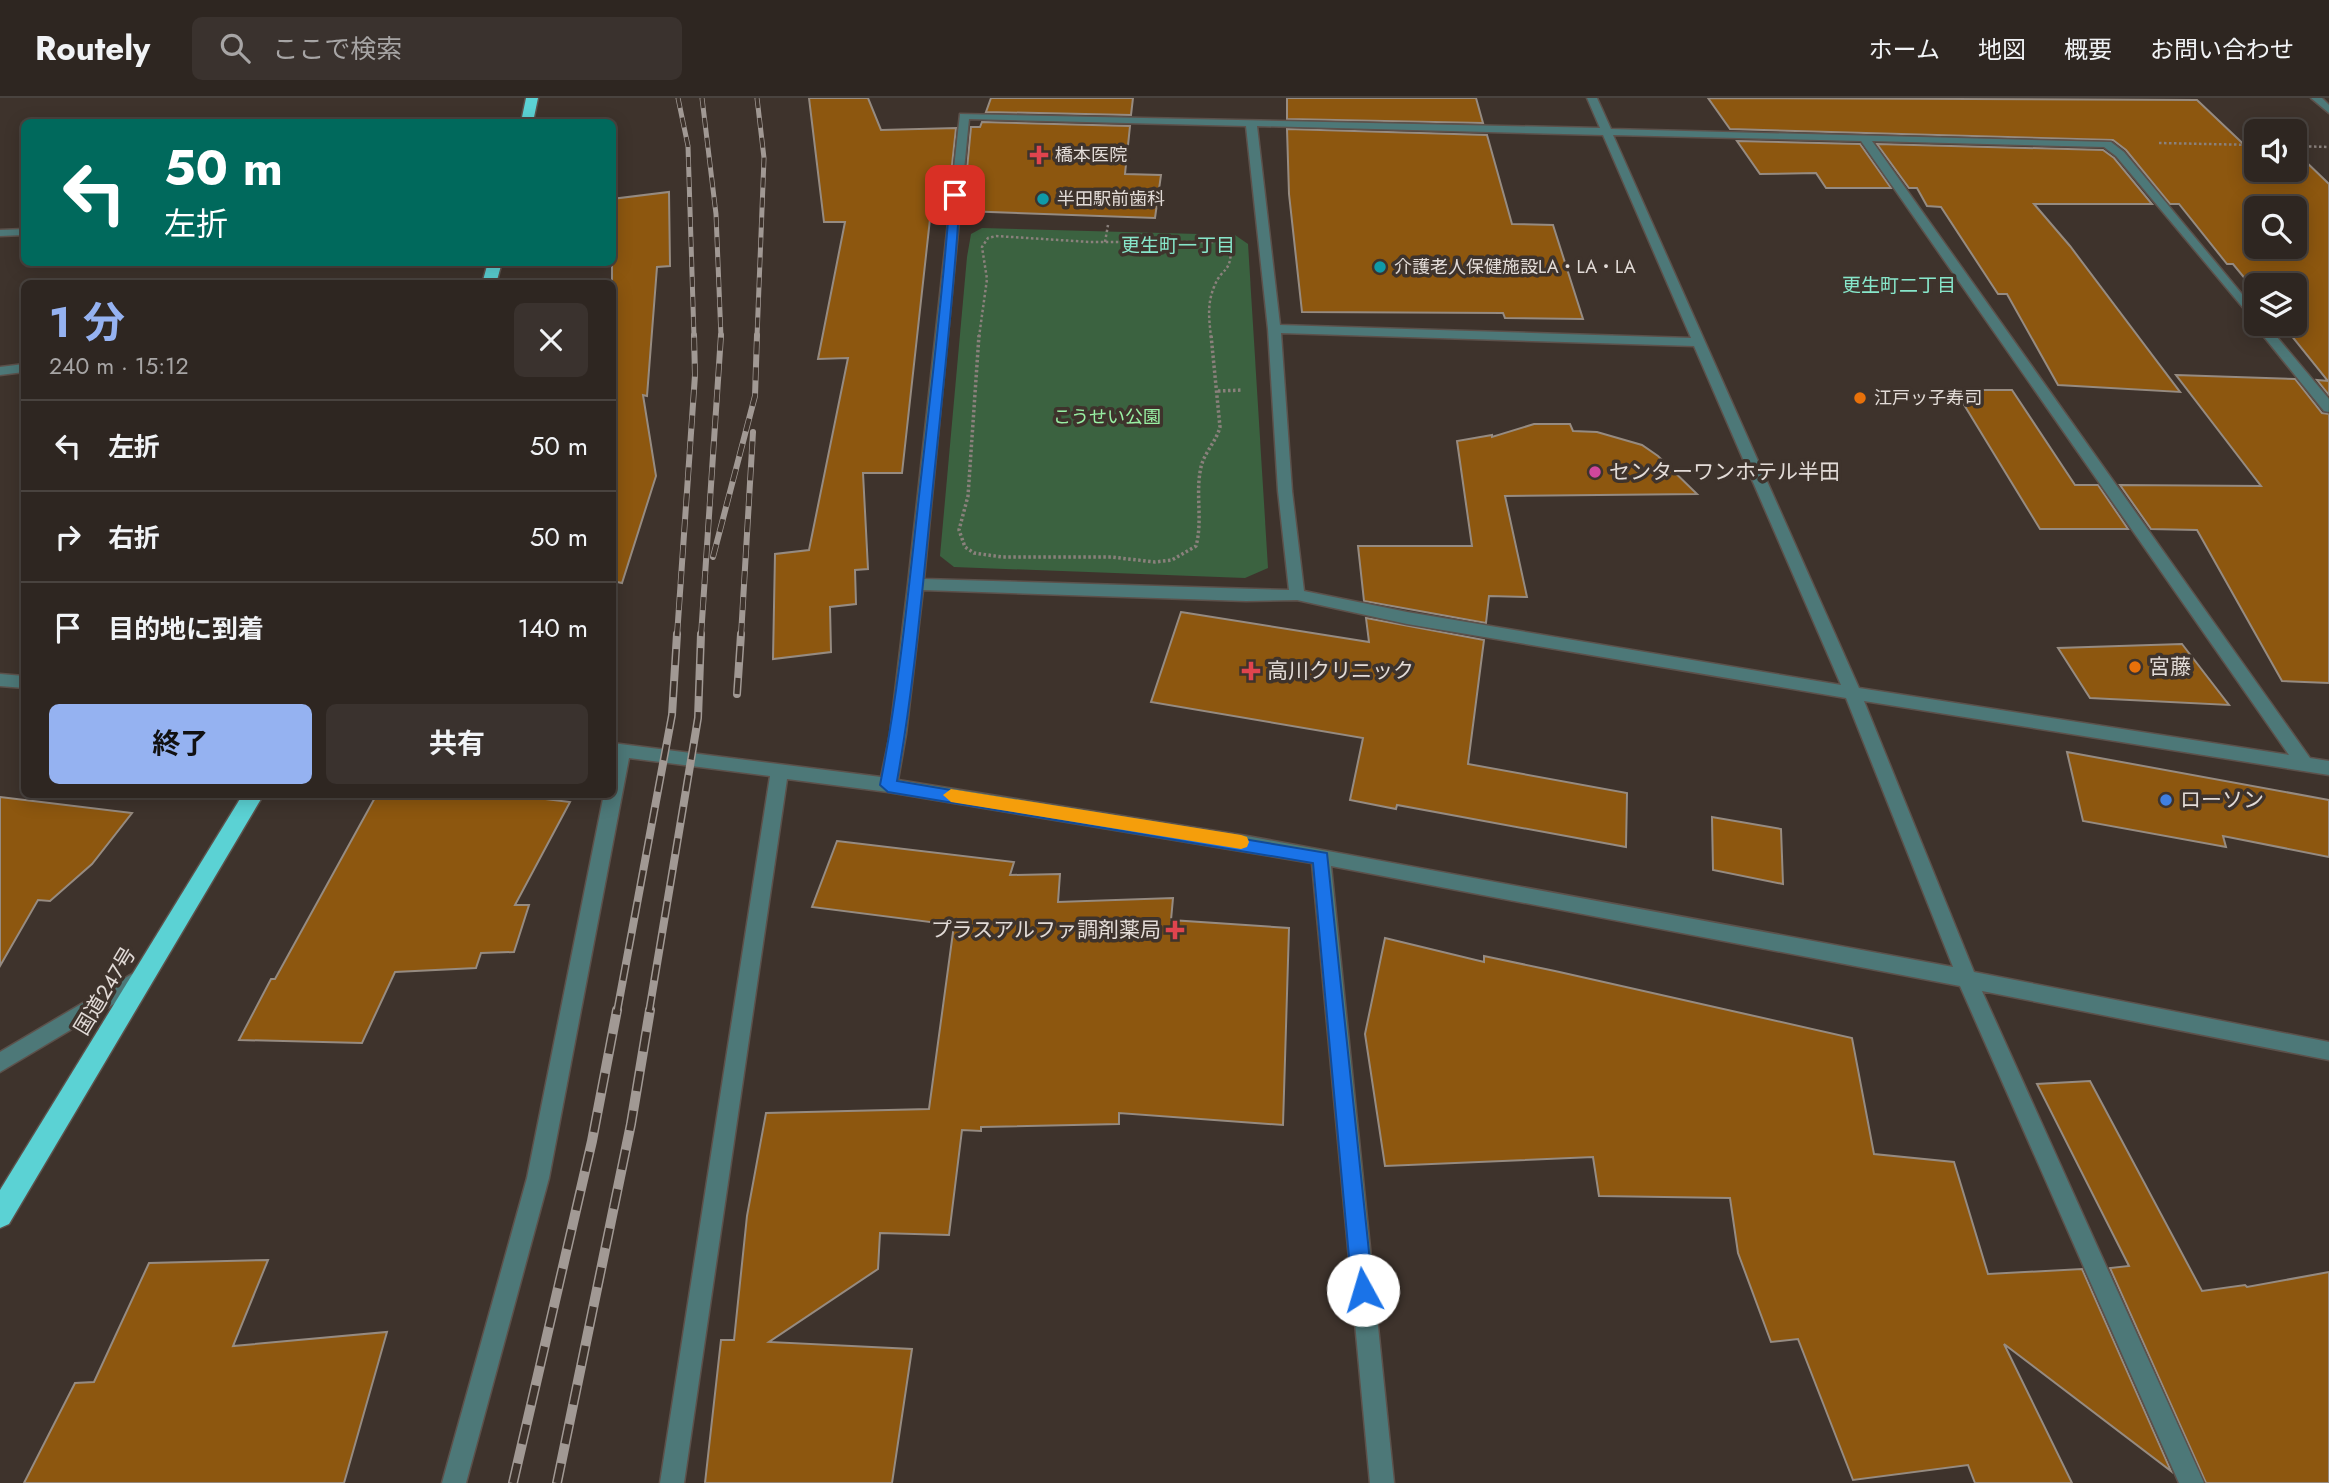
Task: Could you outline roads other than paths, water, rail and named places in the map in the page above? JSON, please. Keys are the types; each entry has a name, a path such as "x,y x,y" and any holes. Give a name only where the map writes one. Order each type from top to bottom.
{"highway":[{"path":"528,119 531,98"},
{"name":"国道247号","path":"0,1215 252,798"}],"street":[{"path":"1592,98 1852,691 1966,979 2192,1483"},
{"path":"2316,98 2329,110"},
{"path":"888,785 898,734 916,584 964,116 2107,144 2120,154 2244,304"},
{"path":"1251,123 1274,329 1285,491 1297,594"},
{"path":"1865,139 2304,763"},
{"path":"0,233 21,232"},
{"path":"1274,329 1698,342"},
{"path":"2270,336 2327,404"},
{"path":"0,371 21,368"},
{"path":"916,584 1246,596 1297,594 1407,618 1913,703 2329,768"},
{"path":"0,680 21,682"},
{"path":"617,750 888,785 1321,857 2329,1051"},
{"path":"672,1483 780,770"},
{"path":"454,1483 538,1178 608,798"},
{"path":"1321,857 1382,1483"},
{"path":"0,1063 145,975"}],"railway":[{"path":"678,98 688,146 694,337"},
{"path":"702,98 716,214 721,336"},
{"path":"757,98 764,158 757,337"},
{"path":"677,636 695,375 694,335"},
{"path":"713,557 755,396 757,335"},
{"path":"701,636 721,336"},
{"path":"741,636 753,432"},
{"path":"617,1012 672,715 677,634"},
{"path":"649,1012 698,718 701,634"},
{"path":"737,694 741,634"},
{"path":"513,1483 592,1141 617,1010"},
{"path":"557,1483 631,1124 650,1010"}],"place":[{"name":"橋本医院","path":"1039,155"},
{"name":"半田駅前歯科","path":"1043,199"},
{"name":"介護老人保健施設LA・LA・LA","path":"1380,267"},
{"name":"江戸ッ子寿司","path":"1860,398"},
{"name":"センターワンホテル半田","path":"1595,472"},
{"name":"宮藤","path":"2135,667"},
{"name":"高川クリニック","path":"1251,671"},
{"name":"ローソン","path":"2166,800"},
{"name":"プラスアルファ調剤薬局","path":"1175,930"}],"district":[{"name":"更生町一丁目","path":"1178,245"},
{"name":"更生町二丁目","path":"1899,285"}],"park label":[{"name":"こうせい公園","path":"1107,417"}]}
